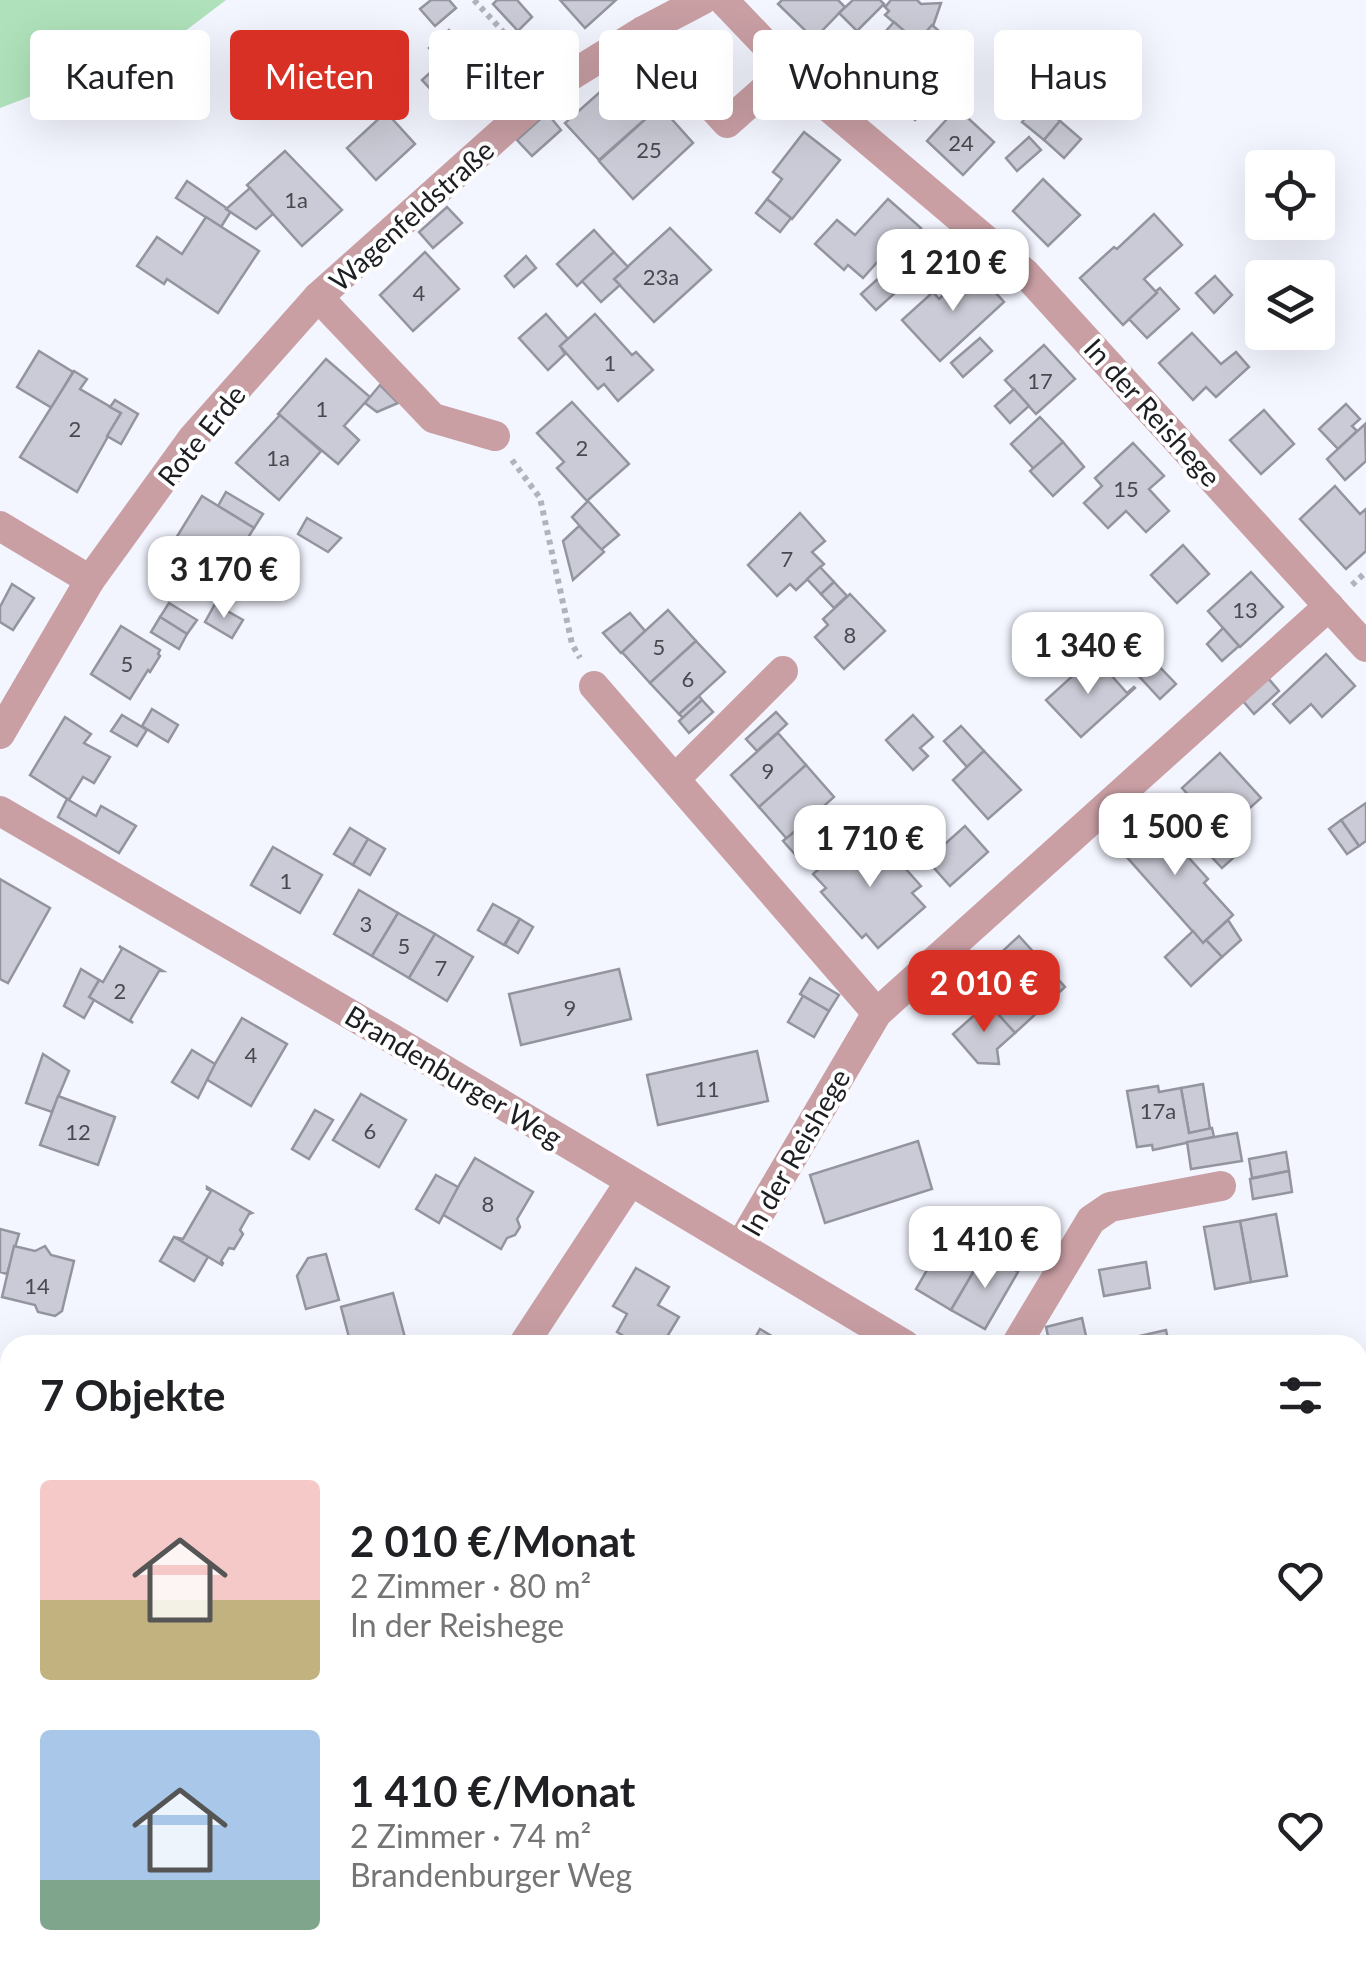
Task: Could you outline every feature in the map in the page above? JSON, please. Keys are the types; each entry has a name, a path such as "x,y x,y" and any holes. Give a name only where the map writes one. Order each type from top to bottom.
{"street":[{"name":"Wagenfeldstraße","path":"645,30 702,0"},
{"name":"In der Reishege","path":"723,0 753,31"},
{"path":"733,118 753,100"},
{"name":"Wagenfeldstraße","path":"318,298 516,120"},
{"name":"In der Reishege","path":"843,120 1026,274 1366,646"},
{"path":"318,298 433,418 495,436"},
{"name":"Rote Erde","path":"0,734 90,580 192,440 318,298"},
{"path":"0,526 90,580"},
{"name":"In der Reishege","path":"740,1246 877,1012 1328,606"},
{"path":"675,778 783,671"},
{"path":"594,686 877,1012"},
{"name":"Brandenburger Weg","path":"0,812 391,1038 887,1335"},
{"path":"530,1335 630,1182"},
{"path":"1022,1335 1091,1220 1110,1207 1221,1186"}],"path":[{"path":"474,0 502,30"},
{"path":"495,436 540,498 572,644 594,686"}],"green space":[{"path":"0,0 226,0 186,30 30,30 30,97 0,108"}],"building":[{"path":"431,0 449,0 456,8 435,26 420,9"},
{"path":"497,0 517,0 532,17 517,30 493,4"},
{"path":"560,0 616,0 585,28"},
{"path":"782,0 838,0 845,7 823,30 805,30 778,4"},
{"path":"853,0 880,0 884,4 858,30 839,13"},
{"path":"891,0 941,3 929,30 903,30 885,15 889,11 883,5"},
{"path":"894,22 903,30 887,30"},
{"path":"599,93 599,120 644,120 599,160 565,123 579,120 579,111"},
{"path":"377,120 393,120 415,144 376,180 347,148"},
{"path":"539,120 553,120 561,130 532,156 517,140"},
{"path":"644,120 672,120 693,143 633,199 599,161"},
{"path":"946,120 970,120 994,142 963,175 927,141"},
{"path":"1024,120 1060,121 1044,140"},
{"path":"1060,121 1081,139 1064,158 1044,140"},
{"path":"804,132 840,160 792,219 767,199 782,179 773,172"},
{"path":"1029,137 1041,150 1017,171 1006,158"},
{"path":"285,151 342,210 302,246 247,185"},
{"path":"1043,179 1080,215 1048,246 1013,211"},
{"path":"187,181 231,211 221,227 176,198"},
{"path":"250,188 273,214 256,229 226,209"},
{"path":"767,199 791,218 780,232 756,213"},
{"path":"888,199 921,228 888,266 880,259 863,278 848,265 844,270 815,244 837,220 855,235"},
{"path":"447,207 462,223 433,248 419,232"},
{"path":"1154,214 1182,245 1144,279 1157,293 1123,325 1080,278"},
{"path":"206,217 259,251 218,313 167,279 164,284 137,266 157,237 182,254"},
{"path":"670,228 711,270 654,322 614,279"},
{"path":"594,230 614,252 577,286 557,264"},
{"path":"425,252 459,289 413,331 380,295"},
{"path":"614,252 628,267 614,279 620,285 601,302 582,281"},
{"path":"526,256 536,268 514,287 505,276"},
{"path":"889,266 905,284 876,310 861,294"},
{"path":"973,268 1004,302 940,361 902,320 933,292 939,299"},
{"path":"1215,276 1232,295 1214,313 1196,293"},
{"path":"1160,288 1179,309 1147,338 1129,319"},
{"path":"546,314 568,339 560,346 565,354 548,370 519,338"},
{"path":"595,314 632,355 636,352 653,370 618,401 604,384 598,389 560,346"},
{"path":"1192,333 1221,364 1236,352 1249,367 1216,397 1206,387 1193,400 1159,363"},
{"path":"980,338 992,351 963,377 951,363"},
{"path":"1044,345 1075,379 1036,414 1005,380"},
{"path":"39,351 73,372 52,408 17,387"},
{"path":"326,359 370,397 344,426 359,440 338,464 278,414"},
{"path":"74,371 87,379 80,389 121,413 77,492 20,457"},
{"path":"380,385 398,403 377,412 365,403"},
{"path":"1014,389 1029,406 1010,423 995,406"},
{"path":"115,400 138,414 121,444 107,436 121,413 110,407"},
{"path":"572,402 629,464 587,501 557,468 564,462 537,433"},
{"path":"1346,404 1360,419 1352,426 1357,431 1338,449 1319,429"},
{"path":"1264,410 1294,444 1261,474 1230,440"},
{"path":"280,415 321,451 279,500 236,463"},
{"path":"1040,417 1063,442 1034,469 1011,444"},
{"path":"1365,424 1366,461 1345,480 1327,459"},
{"path":"1063,442 1084,467 1053,496 1030,471"},
{"path":"1133,443 1164,476 1149,489 1169,511 1146,532 1126,511 1108,528 1084,503 1102,486 1095,478"},
{"path":"1335,486 1360,514 1366,509 1366,551 1346,569 1300,519"},
{"path":"226,492 263,514 254,528 218,506"},
{"path":"202,496 254,528 220,583 206,575 194,596 155,572"},
{"path":"588,501 619,535 601,550 572,517"},
{"path":"800,513 825,541 812,552 824,564 796,590 790,584 777,596 748,565"},
{"path":"307,518 341,538 328,552 298,534"},
{"path":"579,526 604,552 573,580 563,541"},
{"path":"1183,545 1209,574 1177,603 1151,575"},
{"path":"820,567 834,582 821,594 807,579"},
{"path":"1251,572 1283,607 1240,647 1208,611"},
{"path":"834,582 847,596 834,608 821,594"},
{"path":"12,584 34,598 13,630 0,622 0,607"},
{"path":"850,594 885,631 844,669 815,637 828,625 823,619"},
{"path":"169,603 197,620 187,634 160,617"},
{"path":"215,604 243,620 232,638 205,622"},
{"path":"668,610 696,641 650,683 622,652"},
{"path":"630,613 645,631 621,653 603,633"},
{"path":"160,617 187,634 179,649 151,632"},
{"path":"121,626 160,650 160,656 130,699 91,674"},
{"path":"1223,628 1239,646 1222,661 1207,644"},
{"path":"696,641 725,672 679,714 650,683"},
{"path":"1100,651 1096,658 1127,693 1135,688 1081,737 1046,700"},
{"path":"1326,654 1355,686 1322,717 1311,704 1290,723 1273,704"},
{"path":"1152,659 1176,684 1160,699 1136,673"},
{"path":"1268,678 1279,691 1254,714 1243,701"},
{"path":"699,696 702,700 683,718 679,714"},
{"path":"702,700 713,712 689,733 679,721"},
{"path":"152,709 178,725 168,742 142,726"},
{"path":"776,712 787,724 757,751 746,739"},
{"path":"122,715 147,730 137,746 111,731"},
{"path":"913,715 933,737 920,748 928,756 913,770 886,740"},
{"path":"65,717 91,734 84,743 110,757 94,783 83,777 69,800 30,775"},
{"path":"961,726 984,751 967,767 944,741"},
{"path":"778,733 806,765 759,807 731,775"},
{"path":"984,751 1021,790 988,819 953,780"},
{"path":"1220,753 1261,798 1223,832 1182,788"},
{"path":"806,765 834,797 787,839 759,807"},
{"path":"67,799 96,816 101,806 136,826 119,853 58,817"},
{"path":"1366,803 1366,841 1359,846 1341,820"},
{"path":"817,813 834,832 801,861 783,841"},
{"path":"1206,814 1242,850 1222,868 1187,831"},
{"path":"1150,815 1208,879 1204,883 1233,915 1203,943 1117,846"},
{"path":"1341,820 1359,846 1347,854 1329,829"},
{"path":"965,826 988,852 950,886 927,860"},
{"path":"350,828 368,839 353,865 334,854"},
{"path":"859,834 871,848 880,840 921,886 912,893 925,907 878,948 866,934 862,938 821,892 826,888 813,874"},
{"path":"368,839 385,849 370,875 353,865"},
{"path":"273,847 322,875 300,913 251,885"},
{"path":"0,879 50,908 8,983 0,979"},
{"path":"359,890 398,913 372,956 334,934"},
{"path":"493,904 520,919 504,945 478,930"},
{"path":"398,913 435,934 409,978 372,956"},
{"path":"520,919 533,927 518,953 505,945"},
{"path":"1228,920 1241,940 1222,957 1206,940"},
{"path":"1193,931 1222,957 1191,986 1165,957"},
{"path":"435,934 473,957 447,1001 409,978"},
{"path":"1019,936 1065,987 1015,1033 969,982"},
{"path":"119,946 163,971 159,971 130,1020 133,1023 89,997 99,980 103,982 122,949"},
{"path":"81,969 99,980 89,997 94,1000 84,1018 64,1006"},
{"path":"619,969 631,1019 521,1045 509,994"},
{"path":"810,978 839,995 829,1011 800,994"},
{"path":"803,996 829,1011 814,1037 788,1022"},
{"path":"988,1003 1015,1033 997,1049 999,1064 978,1063 953,1034"},
{"path":"242,1018 287,1044 251,1106 206,1079"},
{"path":"192,1050 215,1064 198,1098 172,1082"},
{"path":"757,1051 768,1101 658,1125 647,1075"},
{"path":"43,1054 69,1071 52,1112 26,1103"},
{"path":"1203,1084 1210,1129 1189,1133 1181,1088"},
{"path":"1158,1086 1159,1092 1181,1088 1189,1133 1212,1128 1214,1137 1153,1150 1152,1145 1137,1147 1127,1091"},
{"path":"361,1094 406,1120 379,1167 333,1140"},
{"path":"58,1096 115,1117 98,1165 40,1145"},
{"path":"315,1110 333,1120 309,1159 292,1149"},
{"path":"1237,1133 1242,1161 1191,1169 1187,1142"},
{"path":"918,1141 932,1189 825,1223 810,1175"},
{"path":"1286,1152 1289,1171 1252,1178 1249,1159"},
{"path":"475,1158 533,1192 517,1219 520,1227 501,1249 442,1214"},
{"path":"1289,1171 1292,1192 1253,1199 1250,1179"},
{"path":"436,1175 458,1187 439,1223 416,1209"},
{"path":"207,1187 252,1213 222,1265 174,1237 183,1239 211,1191"},
{"path":"1276,1214 1287,1276 1251,1282 1240,1221"},
{"path":"1240,1221 1251,1282 1215,1289 1204,1227"},
{"path":"0,1229 19,1234 7,1274 0,1272"},
{"path":"949,1232 985,1252 951,1310 916,1289"},
{"path":"174,1237 208,1257 194,1281 160,1261"},
{"path":"14,1246 35,1251 45,1246 51,1255 74,1261 62,1311 55,1316 38,1312 35,1305 2,1297"},
{"path":"985,1252 1018,1272 985,1329 951,1310"},
{"path":"326,1254 339,1300 306,1309 297,1276 308,1258"},
{"path":"1146,1262 1150,1288 1104,1296 1099,1270"},
{"path":"636,1268 669,1287 658,1305 679,1317 668,1335 622,1335 617,1332 627,1314 613,1306"},
{"path":"393,1293 404,1335 348,1335 341,1307"},
{"path":"1082,1318 1086,1335 1048,1335 1046,1327"}]}
